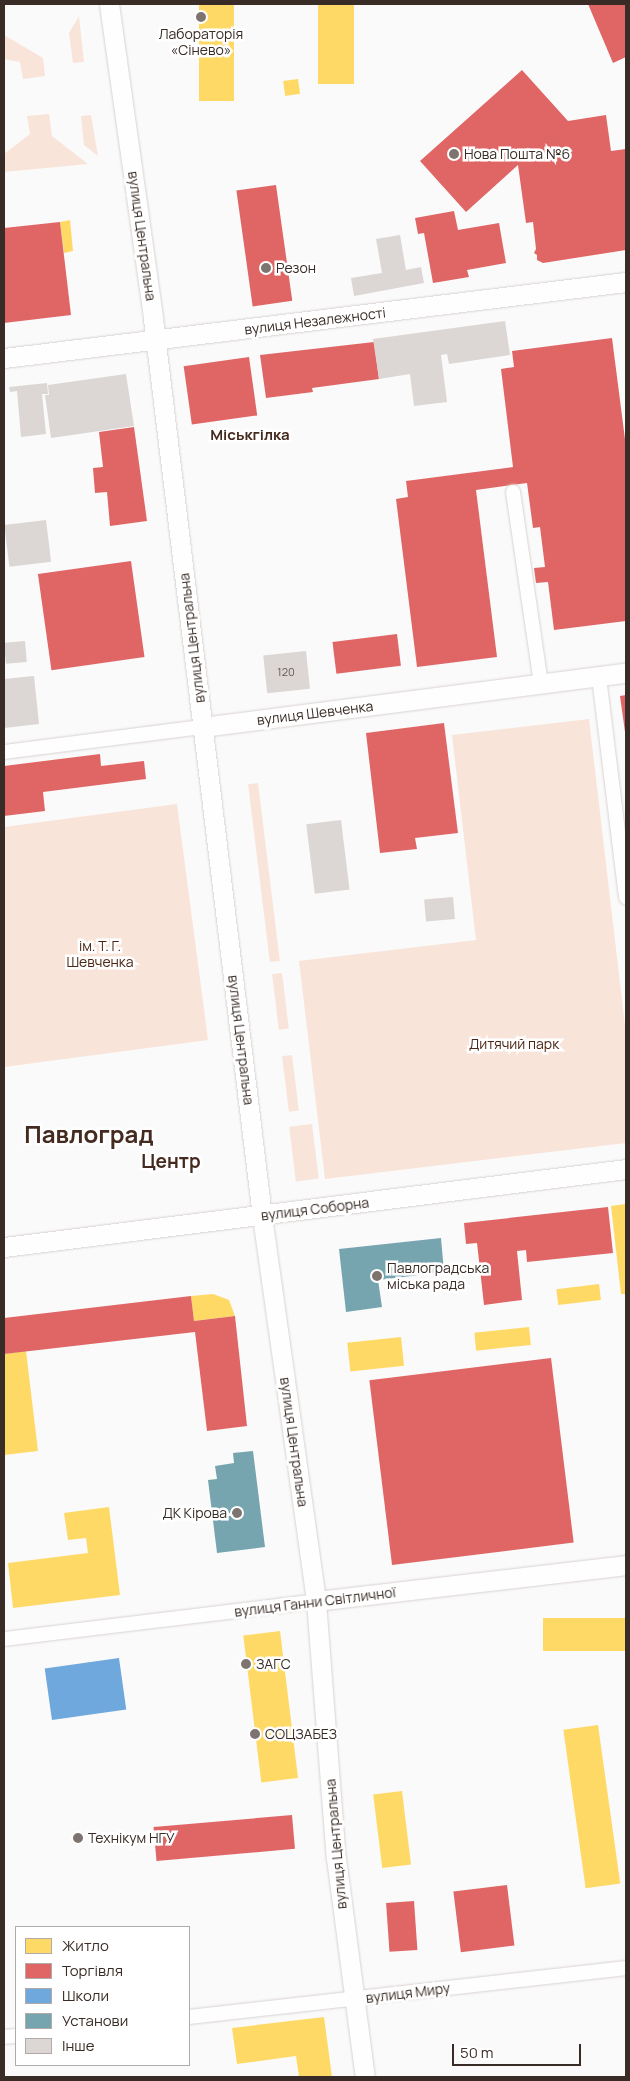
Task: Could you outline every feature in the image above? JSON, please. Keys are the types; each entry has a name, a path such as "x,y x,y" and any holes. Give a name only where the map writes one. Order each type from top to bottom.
{"street":[{"name":"вулиця Центральна","path":"109,4 156,341 262,1216 316,1601 336,1858 365,2077"},
{"name":"вулиця Незалежності","path":"4,358 156,341 626,282"},
{"path":"513,492 541,684"},
{"name":"вулиця Шевченка","path":"4,752 626,673"},
{"path":"599,676 626,897"},
{"name":"вулиця Соборна","path":"4,1247 626,1169"},
{"name":"вулиця Ганни Світличної","path":"4,1639 626,1565"},
{"name":"вулиця Миру","path":"190,2017 626,1968"}],"green space":[{"path":"79,16 84,62 73,63 69,33"},
{"path":"4,35 43,58 45,76 23,79 20,62 4,59"},
{"path":"49,114 52,136 88,164 4,172 4,154 30,134 27,116"},
{"path":"91,115 98,156 84,145 81,116"},
{"name":"Дитячий парк","path":"589,719 626,1034 626,1143 325,1179 299,961 476,940 452,735"},
{"path":"258,783 280,961 270,962 248,784"},
{"name":"ім. Т. Г. Шевченка","path":"177,804 208,1040 4,1067 4,827"},
{"path":"282,973 289,1029 279,1030 272,974"},
{"path":"292,1055 299,1111 289,1112 282,1056"},
{"path":"312,1124 319,1179 296,1181 289,1127"}],"building: Житло":[{"path":"199,4 234,4 234,101 199,101"},
{"path":"318,4 354,4 354,84 318,84"},
{"path":"298,79 300,94 285,96 283,81"},
{"path":"70,220 73,251 64,253 60,222"},
{"path":"626,1204 626,1294 621,1294 611,1206"},
{"path":"599,1284 601,1300 558,1305 556,1289"},
{"path":"213,1294 229,1300 235,1316 194,1321 191,1296"},
{"path":"529,1327 531,1345 476,1351 474,1333"},
{"path":"401,1337 404,1366 350,1371 347,1343"},
{"path":"26,1351 38,1451 4,1455 4,1354"},
{"path":"109,1507 120,1595 13,1608 8,1563 88,1553 86,1538 68,1540 64,1513"},
{"path":"543,1618 626,1618 626,1651 543,1651"},
{"path":"280,1631 298,1778 261,1782 243,1636"},
{"path":"598,1725 620,1883 586,1888 563,1730"},
{"path":"402,1791 411,1864 382,1868 373,1795"},
{"path":"324,2017 332,2077 299,2077 296,2056 237,2064 232,2028"}],"building: Торгівля":[{"path":"588,4 626,4 626,57 613,63"},
{"path":"522,70 568,121 606,115 611,151 626,149 626,250 543,263 537,260 537,255 534,253 536,249 533,222 526,223 518,165 466,212 420,161"},
{"path":"276,185 292,301 253,306 236,191"},
{"path":"454,211 458,230 499,223 506,263 467,270 469,277 433,283 424,233 418,234 415,218"},
{"path":"60,222 71,315 4,323 4,228"},
{"path":"612,338 626,447 626,621 554,630 548,582 536,583 534,568 545,567 540,527 533,528 527,483 476,490 497,657 417,667 396,499 408,497 406,481 513,467 501,369 514,367 512,351"},
{"path":"374,342 379,379 312,388 313,392 266,398 260,355"},
{"path":"249,357 257,415 192,425 184,366"},
{"path":"134,427 147,521 110,526 107,492 95,493 93,468 103,467 99,432"},
{"path":"131,561 144,657 51,670 38,574"},
{"path":"397,634 401,666 336,674 332,642"},
{"path":"626,695 626,731 625,732 620,696"},
{"path":"444,723 458,833 415,838 417,849 380,853 366,733"},
{"path":"100,754 101,766 144,761 146,779 43,792 45,811 4,816 4,766"},
{"path":"608,1207 613,1253 527,1262 526,1250 517,1251 522,1300 484,1305 477,1243 466,1244 464,1223"},
{"path":"191,1296 194,1321 235,1316 247,1426 207,1431 195,1332 4,1354 4,1318"},
{"path":"551,1358 574,1543 392,1565 369,1380"},
{"path":"292,1815 295,1849 156,1861 154,1827"},
{"path":"507,1885 514,1946 461,1952 453,1892"},
{"path":"414,1901 417,1950 389,1952 386,1903"}],"building: Школи":[{"path":"119,1658 126,1709 52,1720 45,1668"}],"building: Установи":[{"name":"Павлоградська міська рада","path":"441,1238 444,1272 378,1280 382,1307 346,1312 339,1249"},
{"name":"ДК Кірова","path":"253,1451 265,1547 217,1553 208,1480 217,1479 215,1466 234,1463 233,1453"}],"building: Інше":[{"path":"400,235 406,270 421,267 424,283 354,296 351,278 382,273 376,239"},
{"path":"505,321 510,355 449,364 447,354 441,355 447,402 414,406 410,374 379,379 373,339"},
{"path":"126,374 134,426 51,438 45,395 49,395 48,385"},
{"path":"47,383 48,394 42,394 46,434 21,437 17,391 10,392 9,387"},
{"path":"46,520 51,562 9,567 4,525"},
{"path":"25,641 27,662 6,664 4,643"},
{"path":"306,651 310,689 267,693 263,655"},
{"path":"34,676 39,724 4,728 4,679"},
{"path":"341,820 350,889 315,894 306,824"},
{"path":"453,897 455,919 426,921 424,900"}],"place":[{"name":"Лабораторія «Сінево»","path":"201,17"},
{"name":"Нова Пошта №6","path":"454,154"},
{"name":"Резон","path":"266,268"},
{"name":"Павлоградська міська рада","path":"377,1276"},
{"name":"ДК Кірова","path":"237,1513"},
{"name":"ЗАГС","path":"246,1664"},
{"name":"СОЦЗАБЕЗ","path":"255,1734"},
{"name":"Технікум НГУ","path":"78,1838"}],"district":[{"name":"Міськгілка","path":"250,435"},
{"name":"Павлоград","path":"89,1134"},
{"name":"Центр","path":"171,1162"}]}
